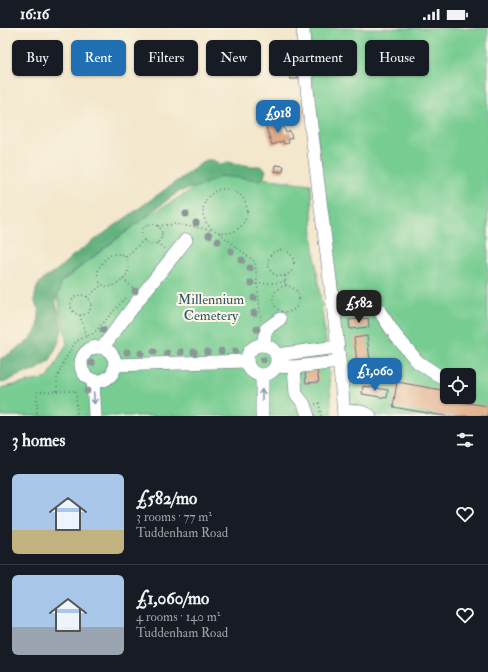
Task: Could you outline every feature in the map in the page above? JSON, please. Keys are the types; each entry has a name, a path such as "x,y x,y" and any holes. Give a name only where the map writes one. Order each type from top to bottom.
{"street":[{"path":"303,28 304,62 310,121 332,299 344,414 360,411 370,416"},
{"path":"102,348 186,240"},
{"path":"332,299 361,296 378,309 396,336 418,362 439,376"},
{"path":"263,345 266,329 280,319"},
{"path":"276,361 272,349 263,345 249,351 247,361 252,372 262,375 268,374 276,361 337,347"},
{"path":"102,348 112,354 115,365 114,371 111,376 106,379 100,381 93,380 86,376 83,371 83,357 92,349 102,348"},
{"path":"115,365 247,361"},
{"path":"276,361 294,367 339,362"},
{"path":"294,367 296,394 304,404 308,416"},
{"path":"262,375 262,416"},
{"path":"93,380 95,416"}],"path":[{"path":"217,232 225,234 233,232 243,224 246,217 247,208 243,199 234,191 226,189 218,190 210,195 205,201 203,209 205,221 209,228 217,232 255,262 256,284 262,325 266,329"},
{"path":"158,226 162,234 160,240 157,243 150,244 144,240 142,236 144,228 152,223 158,226 174,224 214,230"},
{"path":"126,257 144,240"},
{"path":"157,243 166,250"},
{"path":"286,250 293,257 294,266 289,274 285,276 277,276 269,269 268,260 272,253 276,251 286,250"},
{"path":"121,254 126,257 129,262 128,271 123,279 117,284 109,287 102,285 98,279 98,270 104,261 112,255 121,254"},
{"path":"285,276 286,286"},
{"path":"123,279 133,288"},
{"path":"256,284 286,282"},
{"path":"87,297 102,285"},
{"path":"286,286 294,289 298,295 295,308 286,312 277,309 273,299 276,291 279,288 286,286"},
{"path":"57,391 57,378 65,359 75,344 80,339 94,333 128,294"},
{"path":"81,295 87,297 91,302 90,309 86,314 80,315 74,312 72,308 72,300 81,295"},
{"path":"80,315 86,337"},
{"path":"37,416 36,392 57,391 76,391 77,416"}],"green space":[{"path":"308,28 488,28 488,416 347,416 311,76 357,76 357,40 308,40"},
{"path":"206,160 213,160 220,164 228,162 260,166 266,170 264,177 260,180 220,176 203,185 178,192 60,282 60,290 56,299 56,304 59,311 62,329 59,341 50,361 35,371 22,374 3,383 0,382 0,359 17,349 36,332 39,323 40,310 37,307 35,298 36,290 40,283 60,268 70,258"},
{"name":"Millennium Cemetery","path":"220,173 311,184 313,240 328,358 332,416 0,416 0,388 48,378 67,344 56,286 143,219"}],"building":[{"path":"290,76 298,76 298,79 290,79"},
{"path":"282,122 286,133 290,131 292,138 288,139 289,143 284,144 283,141 272,145 266,127"},
{"path":"275,165 284,166 283,172 274,171"},
{"path":"368,318 369,327 350,329 349,320"},
{"path":"367,336 370,361 357,363 354,338"},
{"path":"317,370 319,382 306,383 305,372"},
{"path":"397,382 440,390 440,404 475,404 488,406 488,416 444,416 393,407"},
{"path":"363,386 388,390 387,398 362,394"}]}
